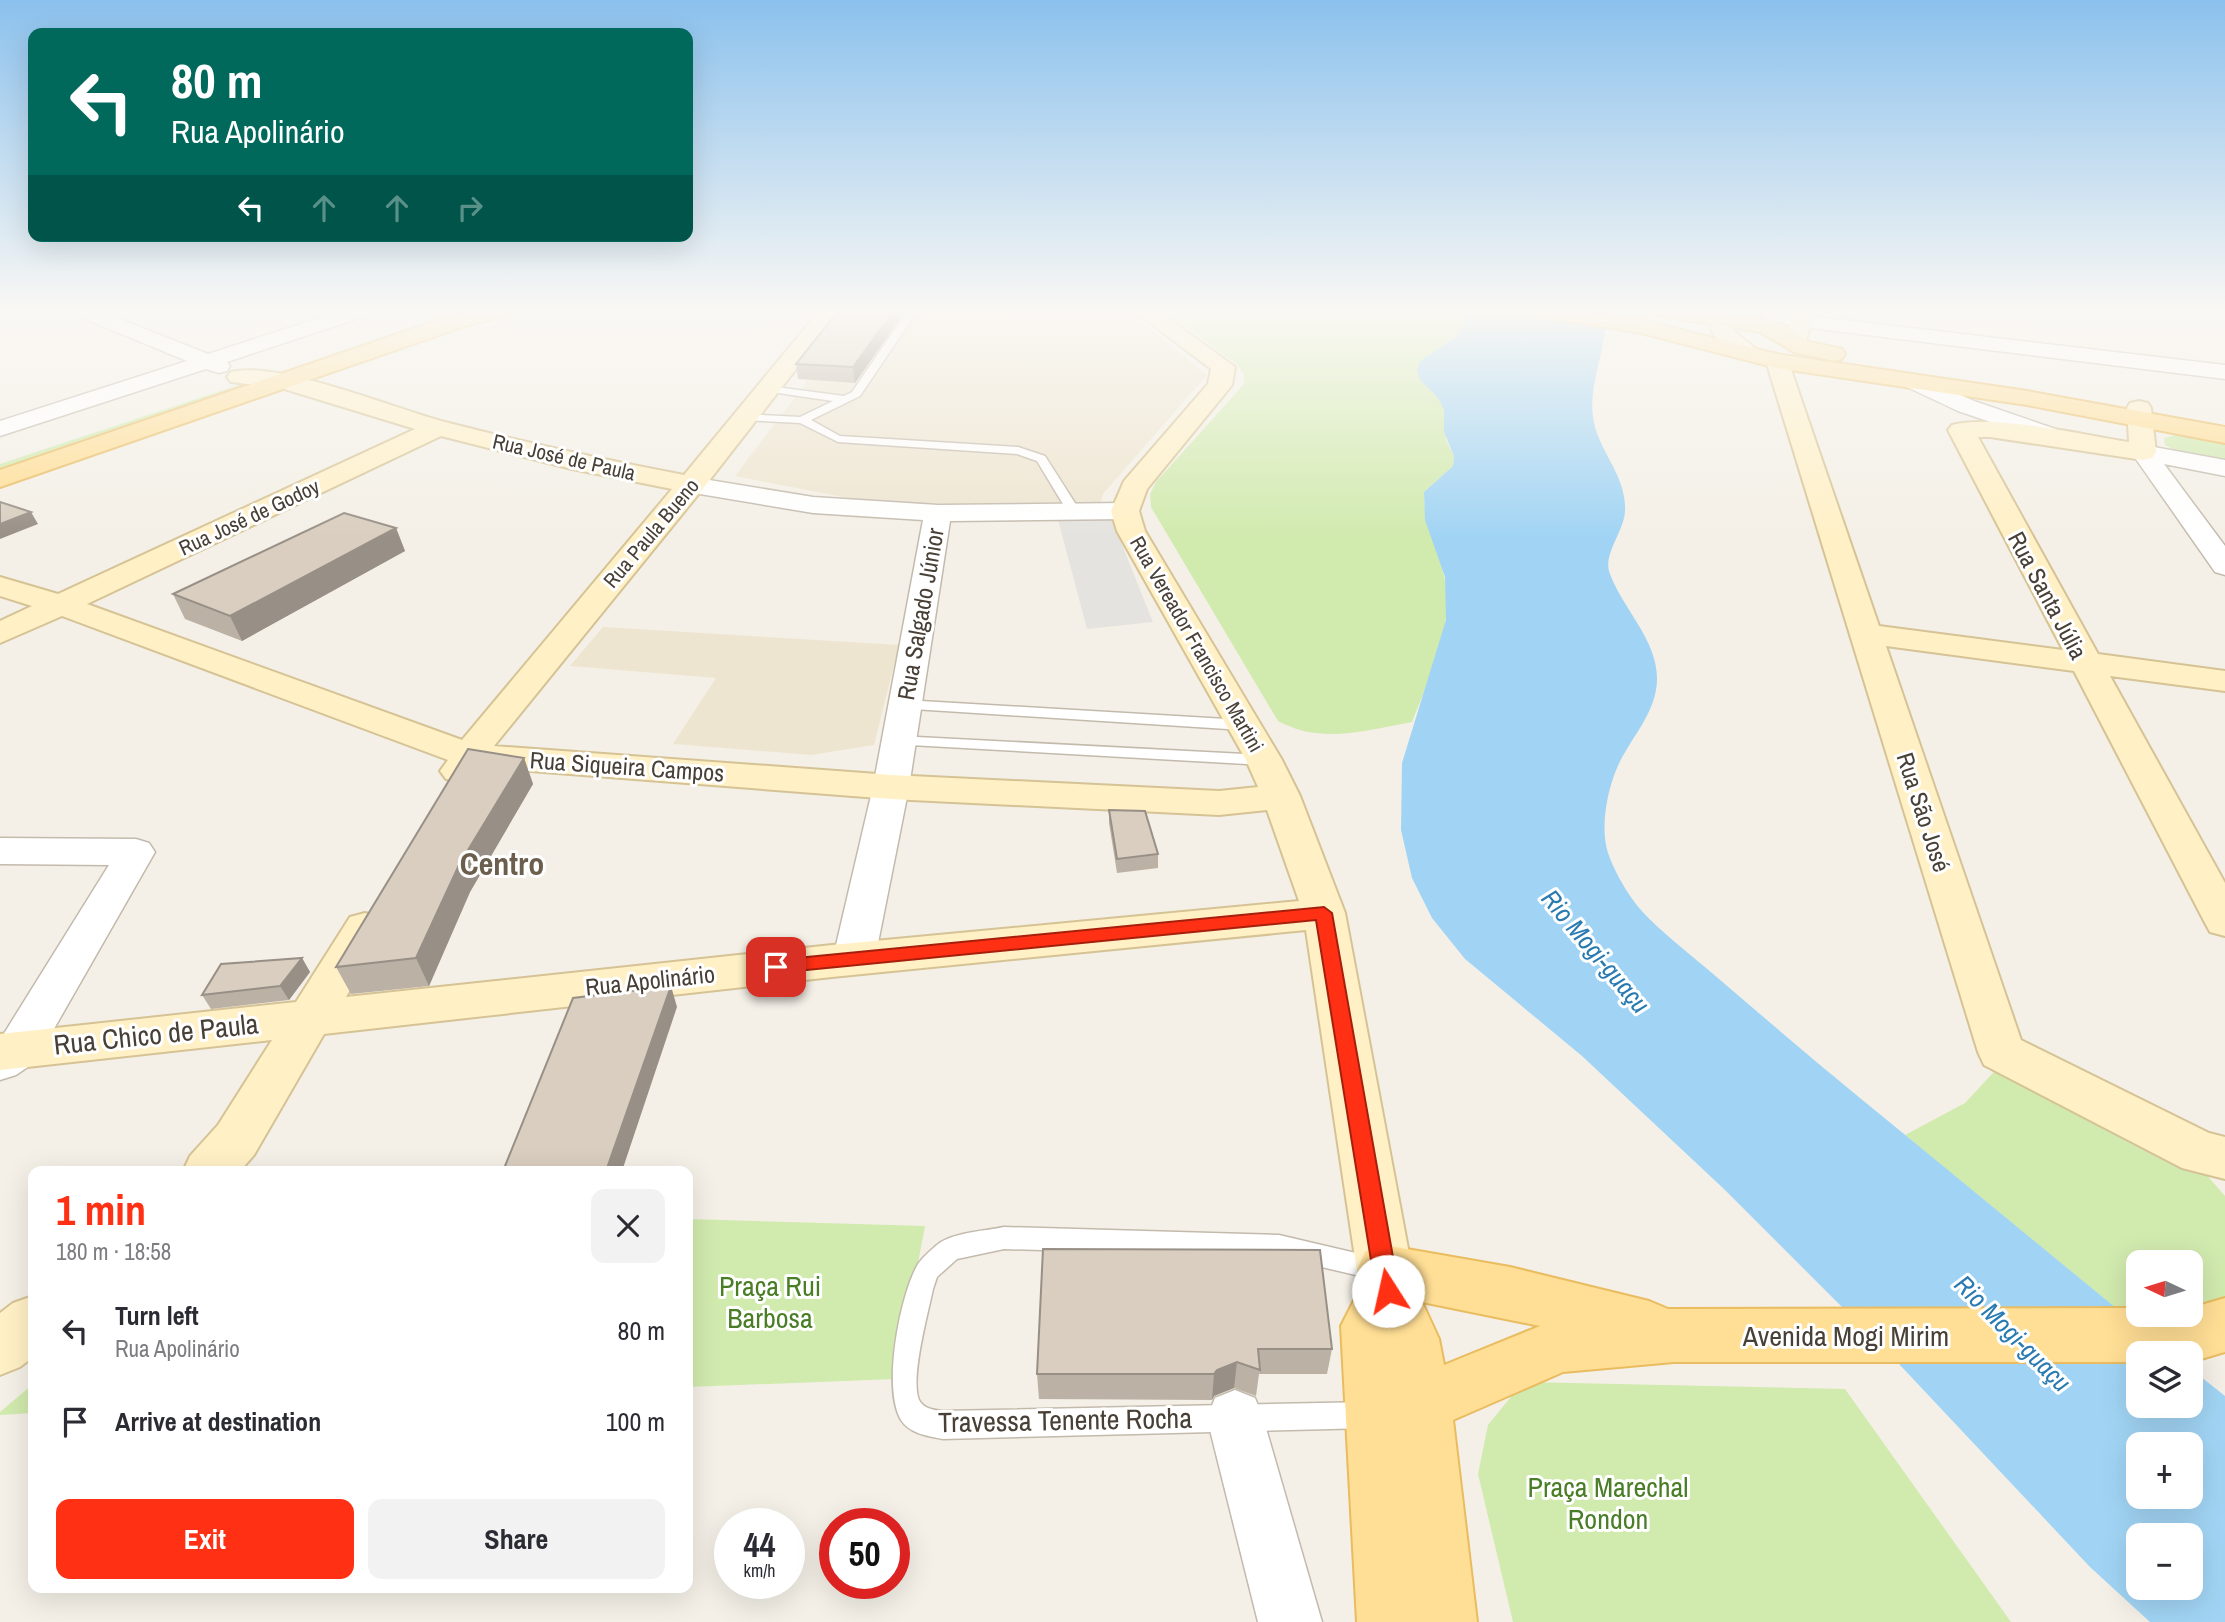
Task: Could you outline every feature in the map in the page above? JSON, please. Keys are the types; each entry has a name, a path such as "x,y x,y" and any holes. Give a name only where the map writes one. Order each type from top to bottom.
{"main road":[{"path":"0,455 212,386"},
{"path":"0,479 269,386"},
{"name":"Rua José de Paula","path":"298,386 438,428 572,461 691,485"},
{"name":"Rua Paula Bueno","path":"442,799 469,754 771,386"},
{"name":"Rua Vereador Francisco Martini","path":"1220,386 1134,487 1125,511 1132,531 1273,778 1324,913 1386,1281"},
{"name":"Rua São José","path":"1799,386 1867,635 2001,1052 2217,1164"},
{"path":"1941,386 2225,425"},
{"path":"1996,386 2139,413 2225,435"},
{"path":"2139,413 2143,452"},
{"name":"Rua José de Godoy","path":"0,633 438,428"},
{"name":"Rua Santa Júlia","path":"2143,452 1990,429 1961,430 2083,662 2224,918"},
{"name":"Rua Siqueira Campos","path":"0,586 60,605 469,754 891,787 1219,803 1273,778"},
{"path":"1867,635 2225,681"},
{"path":"213,1166 236,1140 384,895"},
{"name":"Rua Apolinário","path":"311,1017 854,958 1324,913"},
{"name":"Rua Chico de Paula","path":"6,1054 311,1017"},
{"path":"1386,1281 1368,1326 1399,1410 1444,1622"},
{"name":"Avenida Mogi Mirim","path":"1386,1281 1510,1292 1674,1335"},
{"path":"0,1348 28,1326"},
{"name":"Avenida Mogi Mirim","path":"1399,1410 1560,1345 1674,1335 2211,1330"},
{"path":"1390,1622 1399,1410"}],"street":[{"path":"0,429 136,386"},
{"path":"1923,386 1966,406 2065,440"},
{"path":"2143,452 2225,468"},
{"path":"2143,452 2225,566"},
{"name":"Rua Salgado Júnior","path":"691,485 813,505 929,513 891,787 854,958"},
{"path":"929,513 1125,511"},
{"path":"0,851 136,852 6,1054"},
{"path":"1235,1418 1290,1622"}],"lane":[{"path":"802,420 856,394 862,386"},
{"path":"768,389 846,399"},
{"path":"745,417 802,420 838,439 1018,451 1041,459 1074,511"},
{"path":"904,705 1243,724"},
{"path":"898,741 1273,778"},
{"name":"Travessa Tenente Rocha","path":"1386,1281 1279,1247 1004,1238 950,1250 928,1270 917,1299 904,1371 905,1398 911,1412 923,1422 943,1425 1235,1418 1399,1410"}],"shaded area":[{"path":"804,386 1198,386 1103,494 1100,504 874,503 735,476"},
{"path":"1110,515 1153,622 1087,629 1058,520"},
{"path":"603,627 899,645 874,745 811,755 673,744 716,678 570,666"}],"green space":[{"path":"236,386 250,387 0,471 0,464"},
{"path":"1242,386 1426,386 1439,398 1445,410 1446,440 1454,456 1453,466 1424,492 1428,526 1441,565 1447,595 1444,632 1439,651 1412,722 1361,732 1328,734 1295,728 1278,721 1151,507 1150,494 1156,482"},
{"path":"2176,435 2225,442 2225,461 2180,453 2165,445 2164,438"},
{"path":"2005,1060 2191,1157 2225,1196 2225,1299 2203,1309 2203,1250 2126,1250 2126,1316 1905,1135 1965,1103"},
{"name":"Praça Rui Barbosa","path":"693,1219 925,1226 896,1379 693,1387"},
{"name":"Praça Marechal Rondon","path":"1523,1382 1845,1389 2011,1622 1513,1622 1478,1474 1488,1425"},
{"path":"28,1388 28,1413 0,1415 0,1412"}],"water":[{"name":"Rio Mogi-guaçu","path":"1426,386 1594,386 1593,417 1600,441 1617,474 1625,511 1608,567 1616,588 1649,644 1657,674 1653,701 1617,768 1606,810 1606,843 1622,884 1640,909 1670,938 1841,1083 2126,1316 2126,1327 2139,1327 2156,1341 2126,1341 2126,1418 2203,1418 2203,1379 2225,1396 2225,1622 2150,1622 2126,1600 2090,1567 1899,1364 1724,1189 1582,1056 1465,959 1432,918 1412,878 1401,830 1402,763 1446,620 1445,577 1425,520 1424,492 1453,466 1454,456 1444,432 1444,410 1438,398"}],"building":[{"path":"0,502 31,512 0,524"},
{"path":"344,513 396,528 230,616 173,594"},
{"path":"468,749 524,758 459,865 416,958 336,967"},
{"path":"1109,810 1145,811 1158,854 1117,859"},
{"path":"302,958 280,986 202,995 221,964"},
{"path":"671,986 608,1166 505,1166 573,998"},
{"path":"1043,1249 1320,1250 1332,1349 1258,1349 1260,1370 1237,1362 1217,1370 1214,1374 1037,1374"}],"district":[{"name":"Centro","path":"502,863"}],"route":[{"path":"776,967 1324,913 1388,1291"}]}
